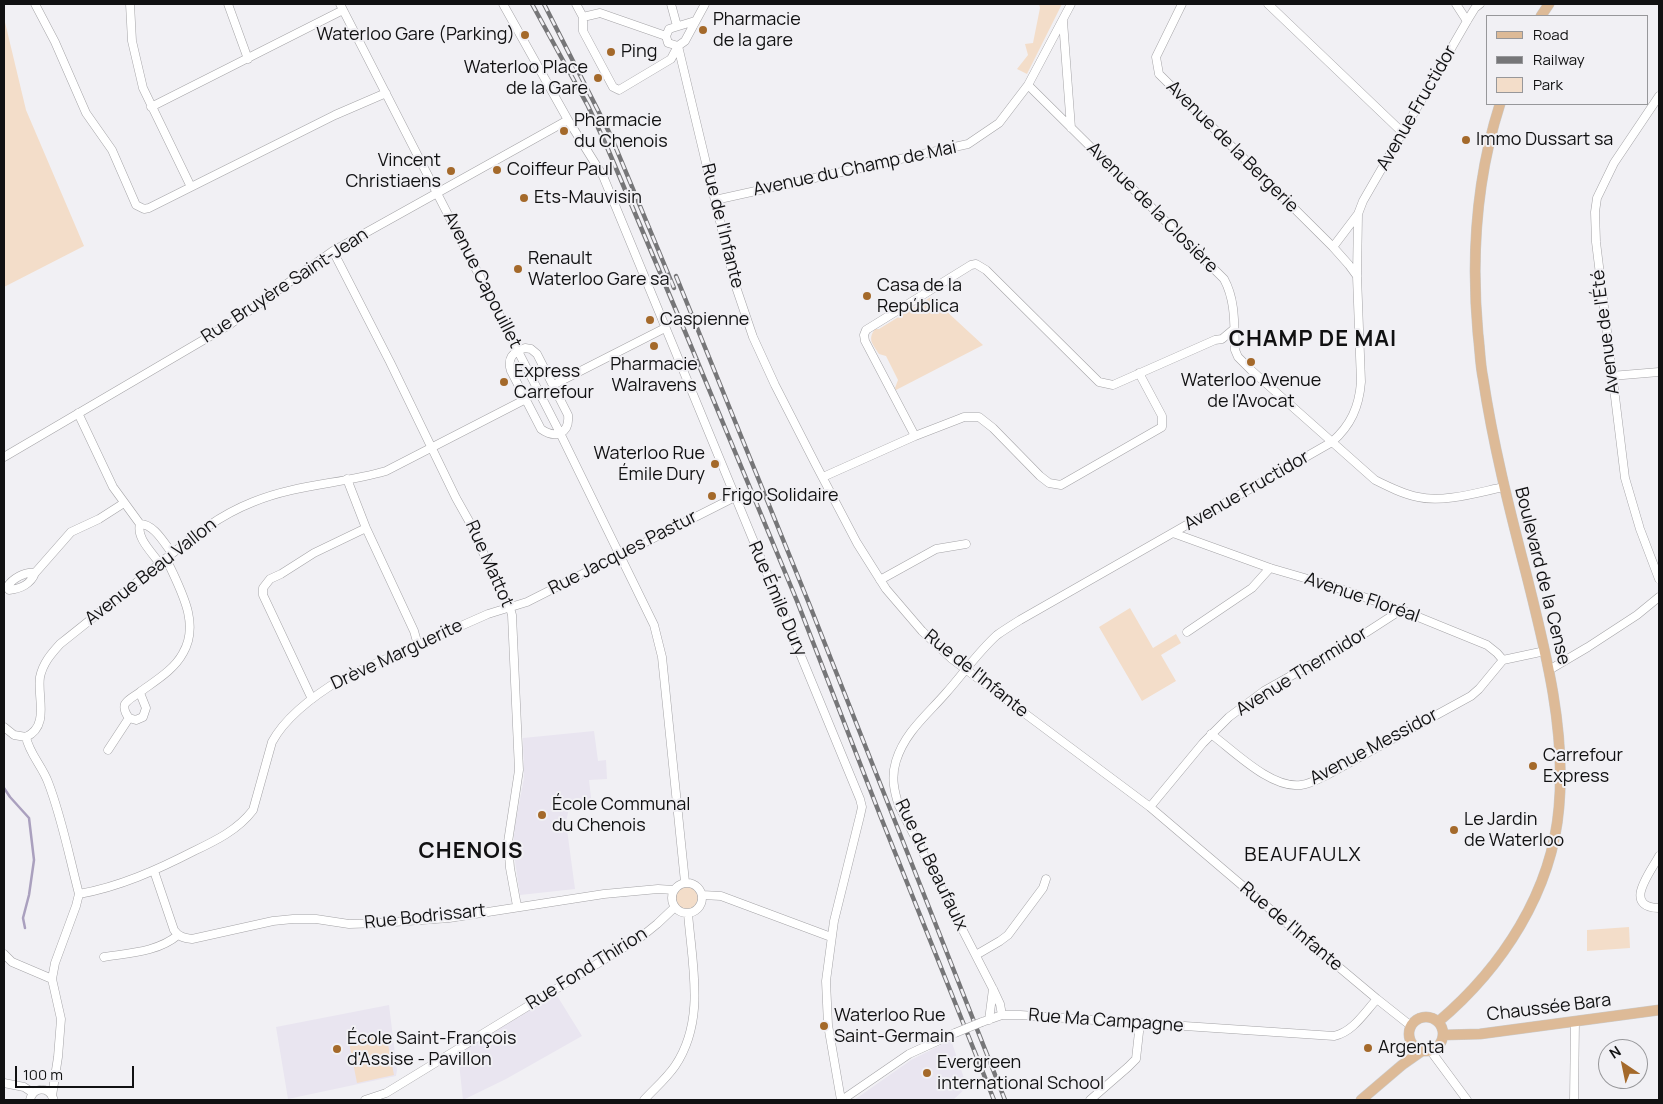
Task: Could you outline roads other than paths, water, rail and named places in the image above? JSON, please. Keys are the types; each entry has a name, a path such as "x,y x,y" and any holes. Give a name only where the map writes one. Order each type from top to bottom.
{"main road":[{"path":"1542,15 1549,4"},
{"name":"Boulevard de la Cense","path":"1438,1022 1497,962 1517,932 1536,894 1546,867 1558,815 1559,749 1549,670 1504,487 1482,376 1476,314 1476,236 1479,199 1484,161 1500,105"},
{"name":"Chaussée Bara","path":"1443,1035 1480,1034 1659,1010"},
{"path":"1361,1100 1402,1064 1439,1045 1443,1035 1442,1030 1438,1022 1426,1017 1420,1018 1411,1026 1409,1038 1412,1043 1426,1050"},
{"path":"1402,1064 1412,1043"}],"street":[{"path":"35,4 55,42 86,113 112,150 131,196 139,208 149,208 335,115 386,93"},
{"path":"130,4 132,41 142,88 191,187"},
{"path":"228,4 248,59"},
{"name":"Rue Émile Dury","path":"502,4 568,120 603,176 664,328 860,799 862,807 834,921 826,981 826,1007 842,1100"},
{"path":"576,4 583,17 583,31 613,87 618,90 671,59 678,46 682,44 693,28 705,4"},
{"path":"671,4 677,26"},
{"name":"Avenue du Champ de Mai","path":"716,200 968,144 999,123 1028,85 1071,4"},
{"name":"Avenue de la Bergerie","path":"1182,4 1156,56 1159,74 1333,247 1357,276"},
{"path":"1268,4 1402,132"},
{"path":"1456,4 1467,21"},
{"name":"Avenue Fructidor","path":"1333,247 1358,214 1363,201 1402,132 1467,21 1475,8 1480,4"},
{"path":"151,107 248,59 341,7"},
{"name":"Avenue Capouillet","path":"341,7 438,192 649,612 662,657 685,882"},
{"path":"583,17 600,12 666,36 671,45 678,46"},
{"path":"666,36 670,29 695,21"},
{"name":"Avenue de la Closière","path":"1063,21 1071,128"},
{"path":"677,26 684,29 686,37"},
{"name":"Rue de l'Infante","path":"678,46 735,284 753,337 775,385 857,543 880,580 907,615 936,646 1150,807 1411,1026"},
{"name":"Avenue de la Closière","path":"1028,85 1220,274 1231,294 1235,350"},
{"name":"Avenue de l'Été","path":"1659,96 1614,163 1597,198 1595,212 1596,242 1621,456 1627,487 1640,529 1659,579"},
{"name":"Rue Bruyère Saint-Jean","path":"4,457 229,325 333,251 568,120"},
{"name":"Avenue Fructidor","path":"966,670 989,643 1006,629 1332,442 1341,434 1356,411 1360,396 1357,276 1358,214"},
{"name":"Rue Mattot","path":"333,251 474,530 512,615 519,770 508,842 510,868 517,906"},
{"path":"915,436 865,341 864,335 866,330 971,265 976,264 986,270 1099,382 1113,385 1215,340 1222,340 1235,350 1244,364 1375,480 1420,498 1446,498 1504,487"},
{"path":"553,385 664,328"},
{"path":"1222,340 1234,329"},
{"path":"531,349 537,354 553,385 568,415 569,422 560,433 554,435 541,429 509,364 511,356 517,350 531,349"},
{"path":"1611,376 1659,372"},
{"path":"823,477 915,436 964,417 979,417 993,428 1040,476 1049,483 1061,485 1162,428 1162,416 1139,374"},
{"name":"Avenue Beau Vallon","path":"26,737 31,735 40,719 40,678 49,656 60,644 197,533 222,516 253,502 291,489 372,476 386,471 526,399"},
{"path":"78,413 110,482 140,524 151,527 189,613 189,633 183,653 175,664 125,705 124,710 129,718 136,720 143,717 146,708 140,693"},
{"path":"347,479 366,528 418,644"},
{"name":"Rue Jacques Pastur","path":"510,608 527,602 734,497"},
{"path":"35,573 71,532 99,519 124,503"},
{"path":"140,524 138,530 140,536 166,559"},
{"path":"312,700 263,594 263,588 270,579 314,553 366,528"},
{"name":"Avenue Floréal","path":"1173,533 1270,568 1332,586 1401,610 1487,645 1497,652 1503,660"},
{"path":"880,580 936,549 966,544"},
{"path":"1187,632 1252,588 1270,568"},
{"path":"1549,670 1629,620 1659,597"},
{"name":"Drève Marguerite","path":"78,894 154,871 210,843 233,830 247,819 253,810 272,742 277,733 325,689 344,678 418,644 488,614 510,608"},
{"name":"Avenue Thermidor","path":"1150,807 1211,734 1229,717 1264,691 1353,641 1401,610"},
{"path":"1503,660 1545,651"},
{"name":"Avenue Messidor","path":"1211,734 1265,775 1288,784 1301,785 1327,775 1471,696 1480,689 1503,660"},
{"name":"Rue du Beaufaulx","path":"966,670 909,734 895,762 893,784 899,806 993,989 1000,1004 1002,1015"},
{"path":"108,750 129,718"},
{"path":"4,727 14,735 26,737 27,745 47,780 58,812 78,894 76,906 55,963 52,979 61,1019 53,1098"},
{"path":"1659,856 1640,890 1642,903 1659,908"},
{"path":"104,957 153,948 166,944 178,935 171,924 154,871"},
{"path":"976,955 1008,935 1043,888 1046,879"},
{"path":"685,882 694,884 702,895 698,908 688,913 678,910 672,898 677,886 685,882"},
{"name":"Rue Bodrissart","path":"178,935 192,939 293,918 349,924 380,924 449,918 604,894 658,889 674,890"},
{"path":"702,895 721,896 832,937"},
{"name":"Rue Fond Thirion","path":"365,1100 386,1093 612,955 650,930 675,907"},
{"path":"644,1100 673,1069 686,1047 695,1012 696,995 688,913"},
{"path":"4,954 12,962 52,979"},
{"path":"986,1021 993,989"},
{"name":"Rue Ma Campagne","path":"842,1100 909,1054 955,1033 1002,1015 1334,1036 1350,1030 1377,999"},
{"path":"1574,1100 1575,1021"},
{"path":"1090,1100 1136,1059 1140,1023"},
{"path":"1426,1050 1467,1100"},
{"path":"44,1089 55,1079"},
{"path":"4,1083 24,1087 31,1096 38,1089 44,1089 49,1091 53,1098"}],"waterway":[{"path":"4,788 29,818 34,860 29,895 23,918 25,928"}],"railway":[{"path":"532,4 588,106 686,334 797,601 994,1100"},
{"path":"544,4 611,136 674,288"},
{"path":"676,276 810,606 1005,1100"}],"place":[{"name":"Pharmacie de la gare","path":"703,30"},
{"name":"Waterloo Gare (Parking)","path":"525,35"},
{"name":"Ping","path":"611,52"},
{"name":"Waterloo Place de la Gare","path":"598,78"},
{"name":"Pharmacie du Chenois","path":"564,131"},
{"name":"Immo Dussart sa","path":"1466,140"},
{"name":"Coiffeur Paul","path":"497,170"},
{"name":"Vincent Christiaens","path":"451,171"},
{"name":"Ets-Mauvisin","path":"524,198"},
{"name":"Renault Waterloo Gare sa","path":"518,269"},
{"name":"Casa de la República","path":"867,296"},
{"name":"Caspienne","path":"650,320"},
{"name":"Pharmacie Walravens","path":"654,346"},
{"name":"Waterloo Avenue de l'Avocat","path":"1251,362"},
{"name":"Express Carrefour","path":"504,382"},
{"name":"Waterloo Rue Émile Dury","path":"715,464"},
{"name":"Frigo Solidaire","path":"712,496"},
{"name":"Carrefour Express","path":"1533,766"},
{"name":"École Communal du Chenois","path":"542,815"},
{"name":"Le Jardin de Waterloo","path":"1454,830"},
{"name":"Waterloo Rue Saint-Germain","path":"824,1026"},
{"name":"Argenta","path":"1368,1048"},
{"name":"École Saint-François d'Assise - Pavillon","path":"337,1049"},
{"name":"Evergreen international School","path":"927,1073"}],"district":[{"name":"CHAMP DE MAI","path":"1313,340"},
{"name":"CHENOIS","path":"471,852"},
{"name":"BEAUFAULX","path":"1303,855"}]}
